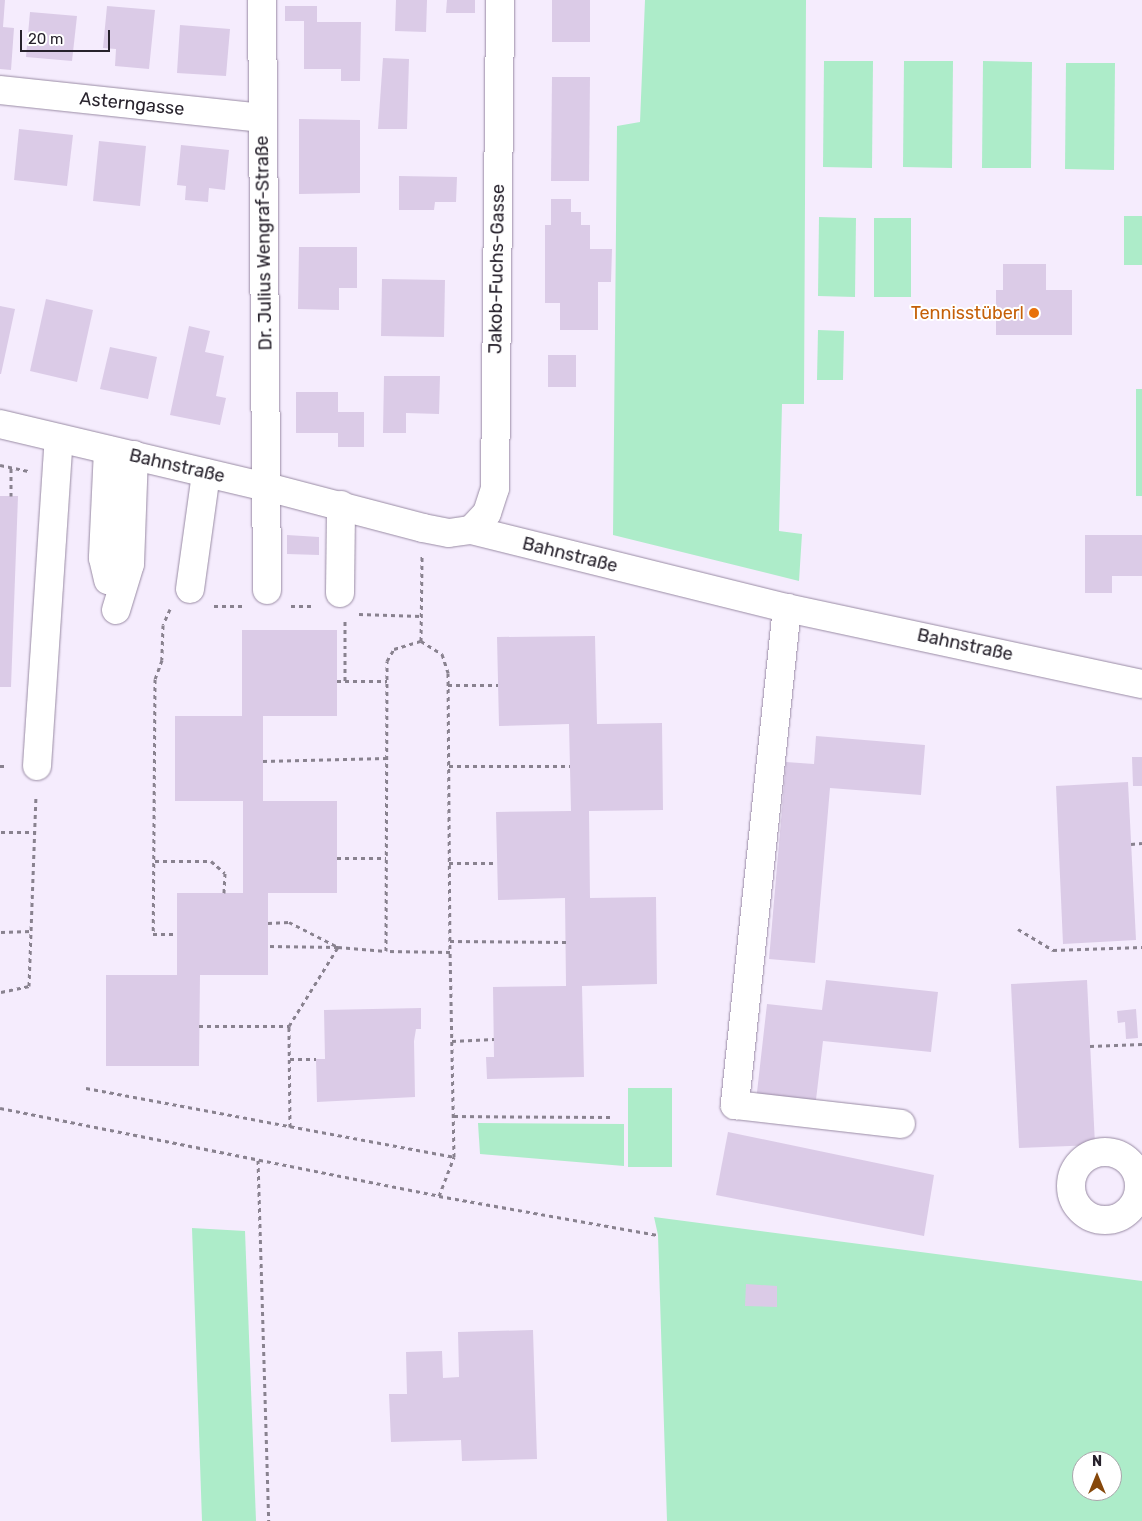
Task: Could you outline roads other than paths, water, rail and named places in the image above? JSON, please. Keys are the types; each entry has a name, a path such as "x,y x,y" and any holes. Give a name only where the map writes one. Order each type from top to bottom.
{"street":[{"name":"Dr. Julius Wengraf-Straße","path":"262,0 267,487 266,600"},
{"name":"Jakob-Fuchs-Gasse","path":"471,530 487,513 495,488 500,0"},
{"name":"Asterngasse","path":"0,90 263,118"},
{"name":"Bahnstraße","path":"0,424 341,505 423,528 449,533 471,530 804,607 1069,660 1142,684"},
{"path":"37,766 59,439"},
{"path":"108,580 104,558 121,453"},
{"path":"116,610 130,564 121,453"},
{"path":"191,600 206,473"},
{"path":"340,607 341,505"},
{"path":"804,607 735,1105 901,1124"}],"place":[{"name":"Tennisstüberl","path":"1034,313"}]}
